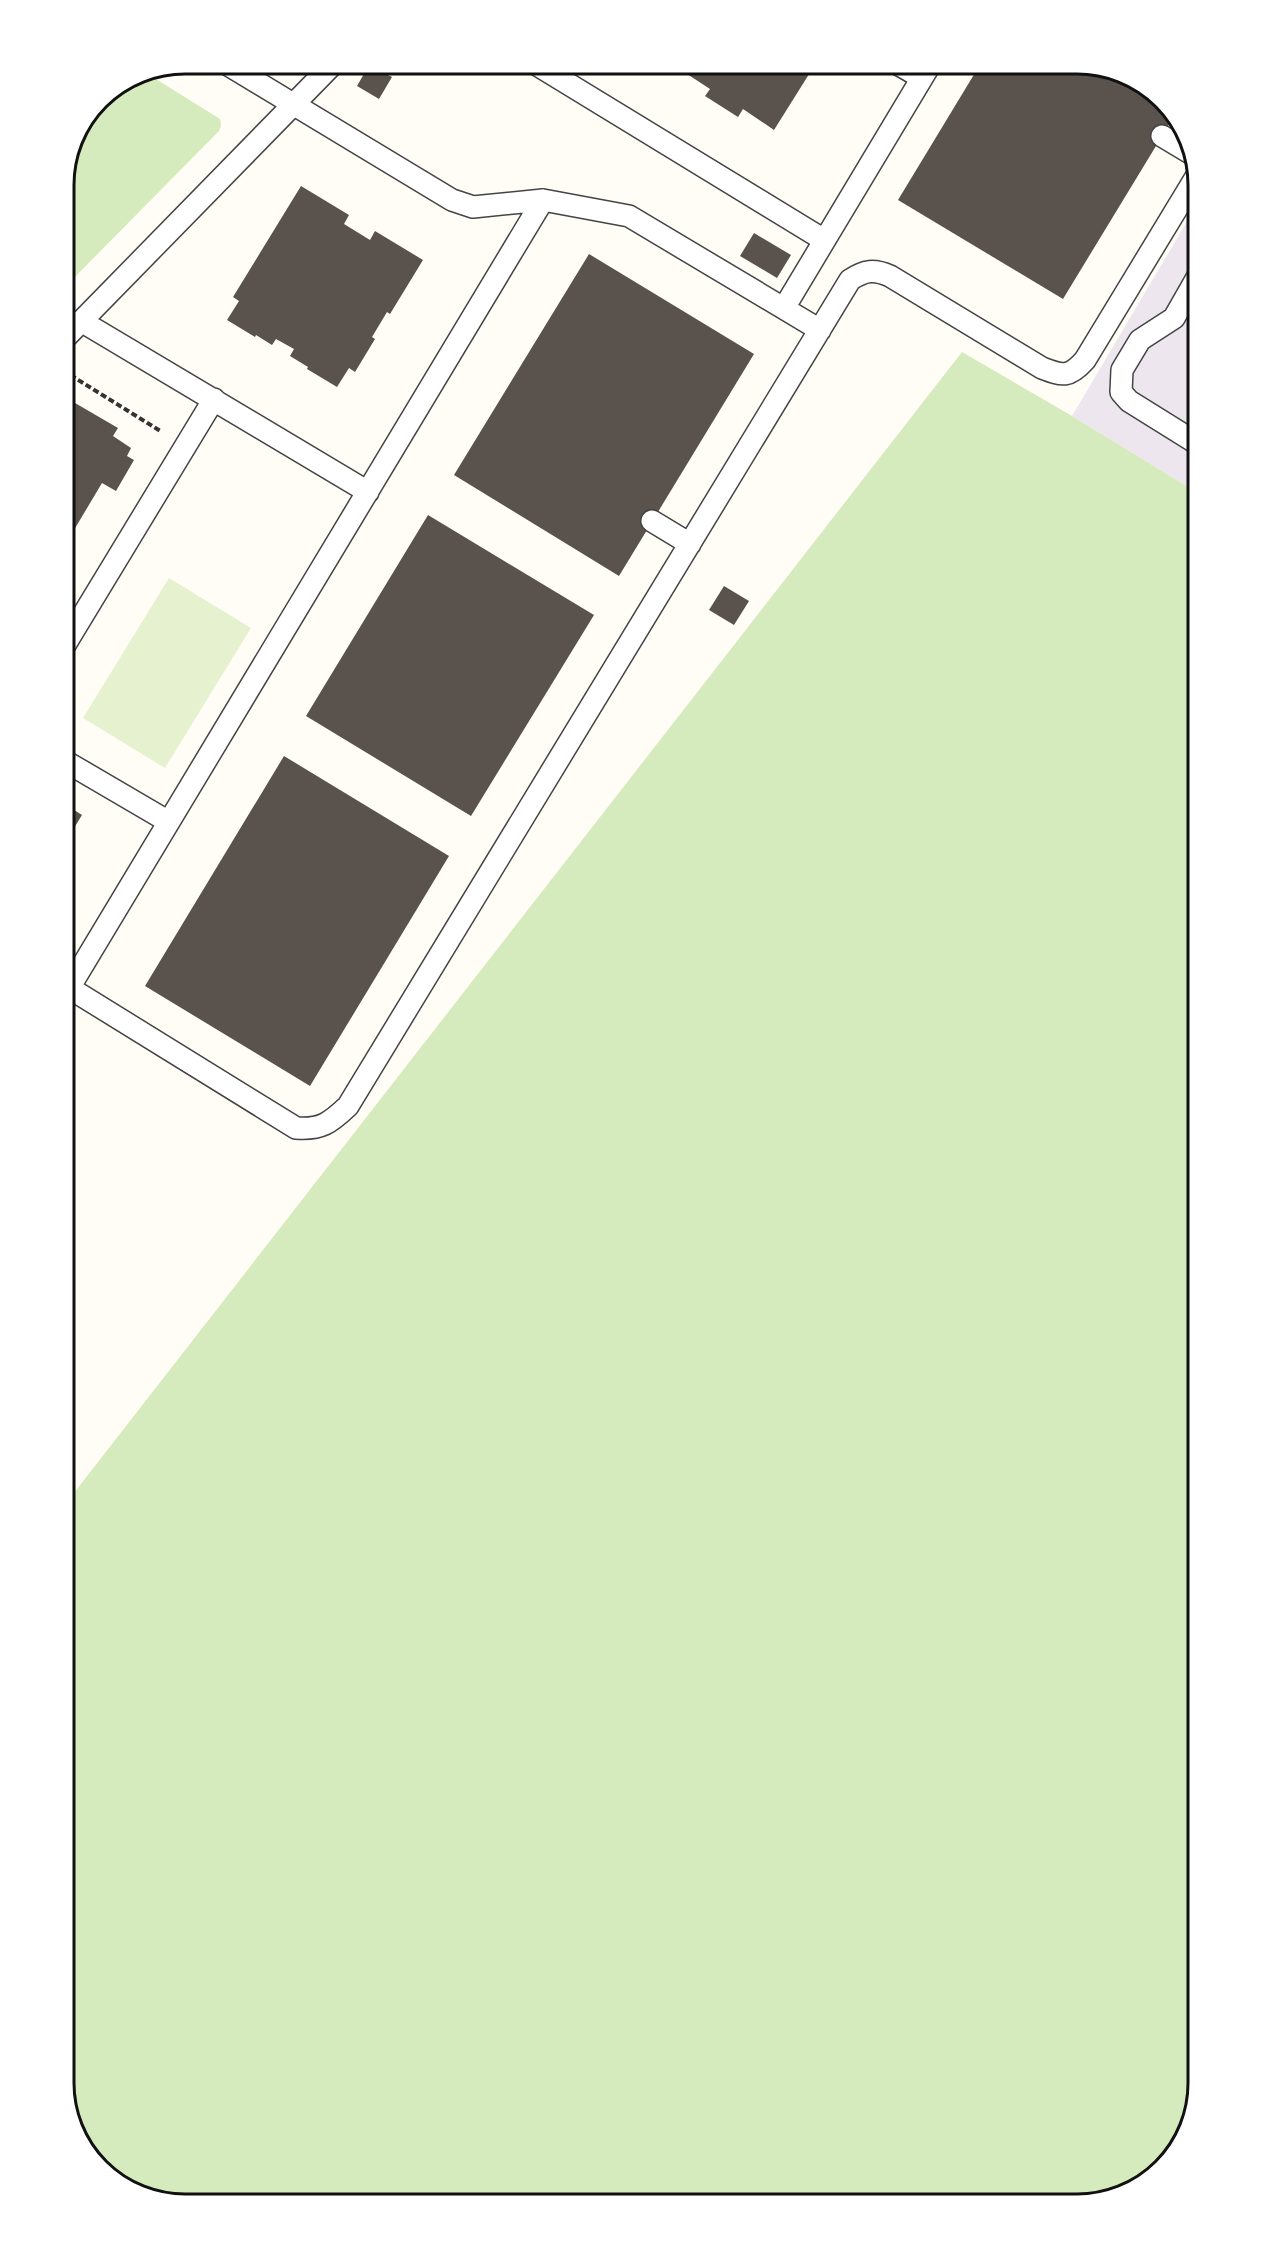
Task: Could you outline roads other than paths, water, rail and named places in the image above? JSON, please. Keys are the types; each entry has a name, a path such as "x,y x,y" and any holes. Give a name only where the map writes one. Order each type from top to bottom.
{"lane":[{"path":"244,74 452,200 473,207 543,200 629,216 820,330"},
{"path":"74,328 323,74"},
{"path":"552,74 825,240"},
{"path":"784,308 924,74"},
{"path":"1162,136 1181,148"},
{"path":"74,991 296,1128 312,1130 332,1121 348,1106 850,280 862,272 877,270 1042,368 1061,375 1075,371 1085,360 1188,190"},
{"path":"74,973 169,822 543,200"},
{"path":"1188,294 1174,318 1140,340 1122,370 1120,380 1121,392 1129,401 1188,438"},
{"path":"81,321 368,492"},
{"path":"74,630 213,399"},
{"path":"652,521 690,544"},
{"path":"74,766 169,822"}]}
